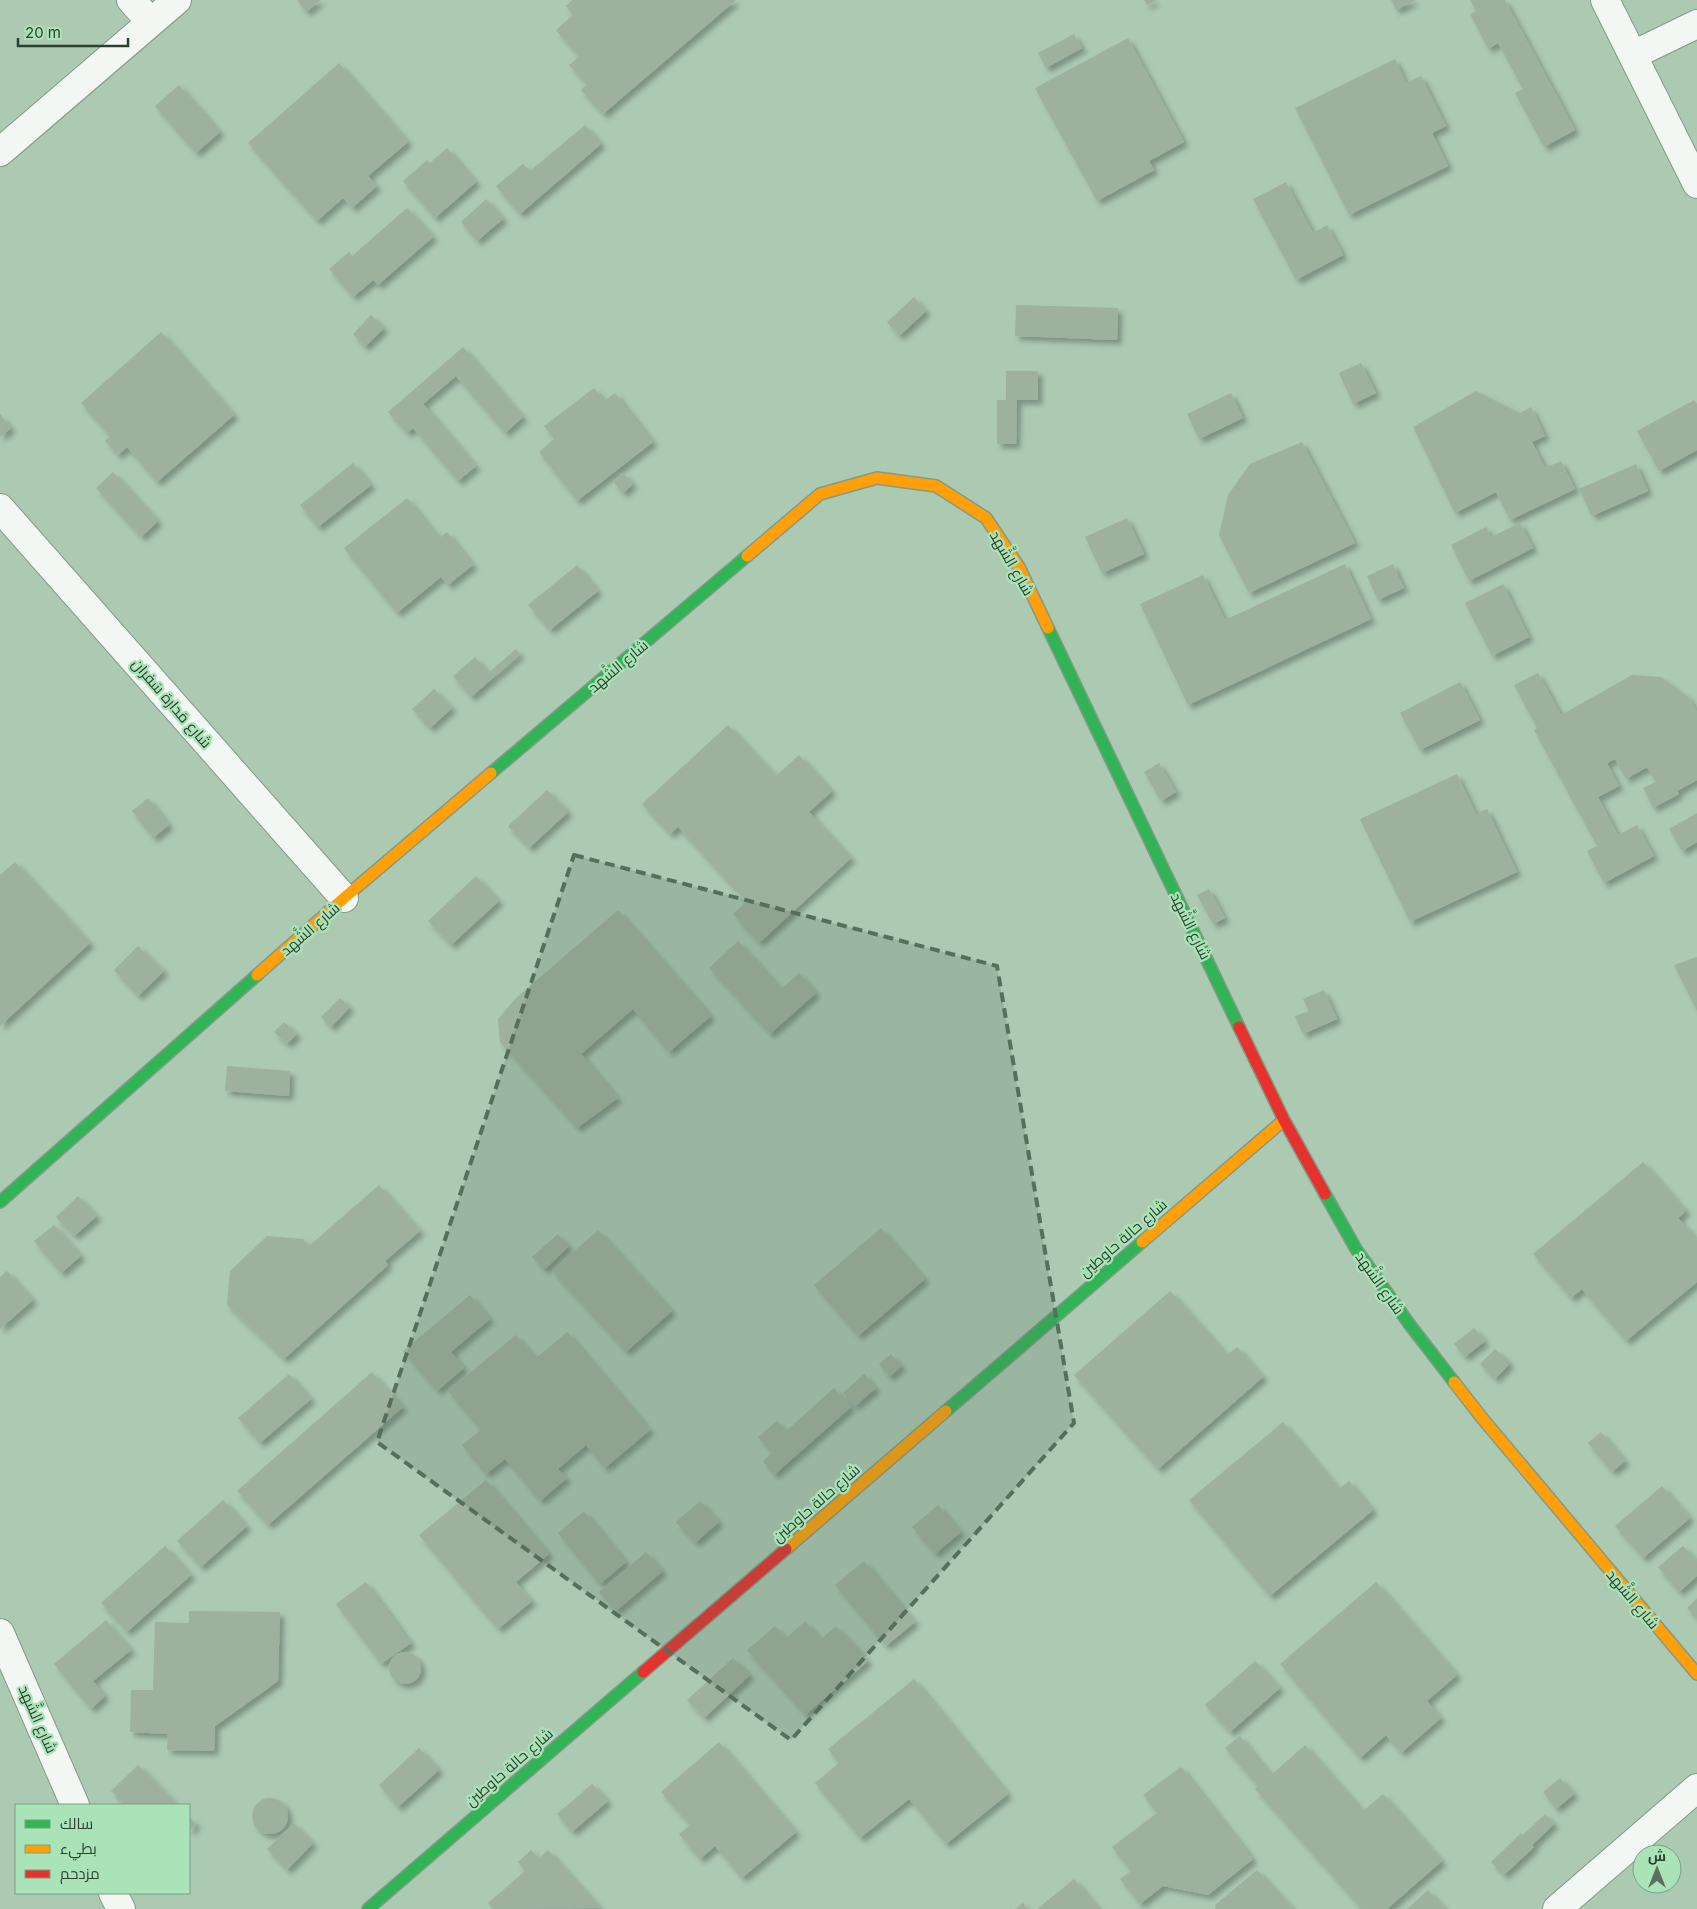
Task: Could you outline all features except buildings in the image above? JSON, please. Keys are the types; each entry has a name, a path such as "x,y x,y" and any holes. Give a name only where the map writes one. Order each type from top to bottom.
{"street":[{"path":"131,0 151,22"},
{"path":"0,152 176,0"},
{"path":"1605,0 1697,184"},
{"path":"1633,55 1697,24"},
{"name":"شارع الشَّهد","path":"0,1202 344,898 820,494 877,478 936,486 986,518 1019,567 1284,1120 1356,1249 1410,1325 1482,1418 1697,1674"},
{"name":"شارع مَدارة سَفران","path":"0,508 344,898"},
{"name":"شارع حالة حاوطين","path":"368,1909 1284,1120"},
{"name":"شارع الشَّهد","path":"0,1633 75,1804"},
{"path":"1557,1909 1697,1788"},
{"path":"114,1894 120,1909"}],"highlighted area":[{"path":"574,855 997,966 1074,1423 791,1740 377,1442"}],"traffic: fast":[{"path":"491,773 747,556"},
{"path":"1048,628 1239,1027"},
{"path":"0,1202 257,975"},
{"path":"1325,1194 1356,1249 1410,1325 1454,1382"},
{"path":"946,1411 1142,1242"},
{"path":"368,1909 643,1672"}],"traffic: slow":[{"path":"747,556 820,494 877,478 936,486 986,518 1019,567 1048,628"},
{"path":"257,975 491,773"},
{"path":"1142,1242 1284,1120"},
{"path":"1454,1382 1482,1418 1697,1674"},
{"path":"786,1549 946,1411"}],"traffic: jam":[{"path":"1239,1027 1284,1120 1325,1194"},
{"path":"643,1672 786,1549"}]}
